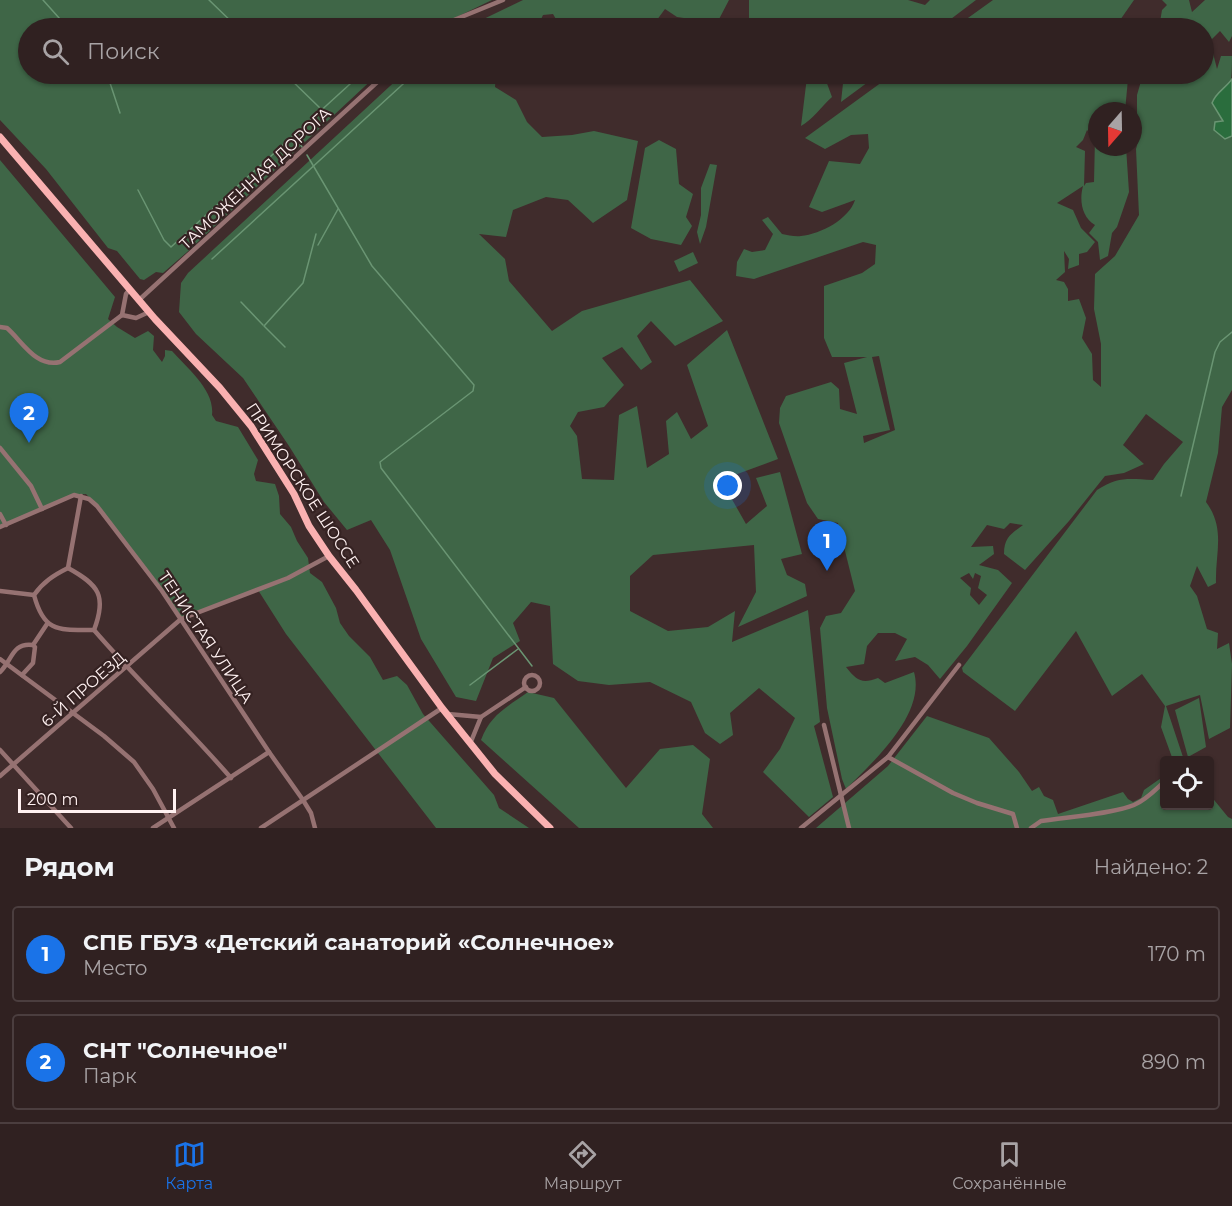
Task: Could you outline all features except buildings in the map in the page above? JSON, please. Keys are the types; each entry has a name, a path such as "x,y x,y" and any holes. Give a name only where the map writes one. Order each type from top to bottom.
{"main road":[{"name":"ПРИМОРСКОЕ ШОССЕ","path":"0,137 149,312 220,388 251,426 294,494 309,526 329,556 357,590 444,711 495,774 550,828"}],"street":[{"path":"459,18 503,0"},
{"name":"ТАМОЖЕННАЯ ДОРОГА","path":"139,300 375,84"},
{"path":"0,327 7,328 36,357 54,364 60,362 123,315 126,294 130,289"},
{"path":"123,315 136,318 149,312"},
{"path":"0,448 31,486 42,509"},
{"path":"0,514 3,526 74,495 81,496 68,568 46,581 34,595"},
{"name":"ТЕНИСТАЯ УЛИЦА","path":"81,496 97,506 181,619 303,800 311,813 315,828"},
{"path":"181,619 288,578 329,556"},
{"path":"68,568 94,585 100,597 101,608 94,630"},
{"path":"0,591 34,595"},
{"path":"34,595 47,624 62,630 94,630 126,668 197,739 231,778"},
{"name":"6-Й ПРОЕЗД","path":"0,776 181,619"},
{"path":"33,645 47,624"},
{"path":"0,672 8,665 14,651 20,646 33,645"},
{"path":"22,675 30,669 33,663 35,647 33,645"},
{"path":"0,659 104,736 134,762 153,789 174,828"},
{"path":"801,828 888,757 959,665"},
{"path":"470,744 481,717 526,687"},
{"path":"261,828 444,711 481,717"},
{"path":"824,725 849,828"},
{"path":"0,750 71,828"},
{"path":"153,828 269,752"},
{"path":"888,757 953,793 977,803 1013,813 1017,828"},
{"path":"1031,828 1041,820 1134,805 1160,786"}],"shaded area":[{"path":"0,0 492,0 455,18 18,18 18,84 367,84 186,253 163,273 156,272 144,280 140,279 117,251 108,248 46,169 0,120"},
{"path":"523,0 729,0 720,18 677,17 665,9 658,18 555,18 553,14 543,15 542,18 486,18"},
{"path":"749,0 908,0 925,5 930,0 976,0 952,18 749,18"},
{"path":"993,0 1134,0 1121,18 968,18"},
{"path":"1162,0 1189,0 1192,12 1205,0 1232,0 1232,36 1229,42 1220,31 1214,37 1214,18 1161,18 1162,10 1167,5"},
{"path":"1221,56 1232,56 1231,81 1212,102 1224,121 1225,139 1232,136 1232,390 1222,407 1218,453 1206,502 1216,522 1218,532 1216,583 1208,587 1197,566 1190,586 1197,596 1207,629 1218,633 1217,649 1229,643 1232,664 1230,728 1209,739 1200,695 1166,706 1183,756 1172,756 1161,727 1165,706 1142,674 1112,696 1076,631 1015,711 963,672 962,668 1097,490 1118,480 1153,480 1183,442 1146,414 1123,445 1144,464 1124,473 1105,476 1025,570 1004,554 1007,540 1023,525 1010,523 1004,529 987,525 971,547 993,546 994,554 979,565 998,570 1012,583 940,679 928,665 915,657 895,661 907,639 895,633 878,633 867,646 864,664 846,667 860,680 868,681 878,678 885,683 914,672 916,688 905,720 895,736 846,789 827,708 820,628 826,616 841,613 855,591 838,523 818,519 807,503 779,423 780,408 786,396 831,382 839,389 840,409 857,414 844,363 867,357 832,357 824,338 824,286 862,273 875,264 876,245 863,242 754,279 736,276 737,262 744,249 752,252 765,250 773,234 762,220 768,217 782,234 809,235 841,219 852,207 855,200 822,212 809,207 829,161 860,164 869,148 868,134 851,135 825,149 805,138 879,84 1128,84 1126,102 1088,102 1088,131 1076,147 1085,151 1084,186 1086,183 1094,182 1095,156 1127,156 1129,192 1117,227 1112,233 1108,256 1100,260 1098,242 1089,233 1095,225 1084,213 1081,197 1083,186 1057,203 1073,210 1081,228 1095,242 1087,252 1079,254 1079,265 1068,269 1069,259 1064,251 1065,272 1056,280 1064,282 1068,289 1068,301 1079,299 1086,318 1082,338 1092,354 1093,380 1101,387 1101,344 1094,309 1095,274 1115,256 1139,215 1136,156 1142,156 1142,102 1137,102 1140,84 1214,84 1214,57 1217,69","holes":["879,356 895,430 864,443 863,436 890,430 872,357","969,573 973,579 975,573 981,576 978,588 987,595 979,605 970,595 971,588 960,578"]},
{"path":"1232,79 1232,136 1225,139 1214,130 1215,122 1223,121 1212,103"},
{"path":"392,84 495,84 495,87 516,100 527,122 542,137 594,131 638,141 627,200 593,223 568,200 546,197 513,210 506,237 479,234 505,259 509,281 552,331 582,311 690,280 723,321 675,346 651,321 637,336 652,362 641,370 622,347 602,358 624,385 604,407 578,412 570,426 577,436 582,479 614,480 619,415 637,406 647,468 669,454 666,421 677,412 691,439 708,426 687,365 727,330 778,459 721,480 746,524 767,506 756,478 780,472 802,554 781,559 787,575 805,584 807,596 738,627 756,592 754,545 653,555 630,576 630,611 668,631 708,627 735,611 732,642 808,610 820,722 814,726 833,797 809,817 763,772 780,749 795,718 759,688 730,713 733,735 720,744 705,733 691,702 650,682 609,685 578,681 553,664 550,606 531,602 513,623 520,641 493,658 476,701 456,697 421,639 390,550 371,520 347,530 324,502 243,378 196,334 179,312 181,283 188,273"},
{"path":"806,84 827,84 832,97 801,126"},
{"path":"843,84 865,84 841,102"},
{"path":"659,140 676,149 679,184 693,194 686,217 692,226 681,245 651,239 631,228 645,148"},
{"path":"0,160 115,297 108,319 135,338 148,331 154,336 153,350 162,362 165,350 172,351 199,380 209,397 212,415 216,421 238,427 258,460 254,474 256,481 275,484 279,496 280,514 291,527 308,558 310,573 322,582 336,608 340,623 349,636 370,657 383,680 397,676 407,685 423,714 494,795 499,808 529,828 436,828 286,634 258,590 185,618 178,616 86,494 74,495 0,527"},
{"path":"710,164 717,165 706,227 700,244 697,232 701,215 701,188"},
{"path":"693,252 698,263 679,272 674,261"},
{"path":"528,692 554,698 626,788 660,749 693,745 710,759 702,814 713,828 579,828 481,740 494,718"},
{"path":"1199,698 1206,747 1190,756 1188,756 1175,710"},
{"path":"927,716 989,738 1019,772 1032,791 1039,787 1044,796 1053,800 1058,814 1123,792 1133,802 1141,798 1144,790 1160,779 1160,810 1214,810 1214,800 1232,819 1232,828 816,828 888,766"}],"waterway":[{"path":"43,0 59,18"},
{"path":"209,0 228,18"},
{"path":"110,84 120,113"},
{"path":"295,84 321,109"},
{"path":"138,190 164,240 171,247 350,84"},
{"path":"212,259 403,84"},
{"path":"294,135 302,147"},
{"path":"307,155 372,266 474,385 473,391 380,462 381,468 532,666"},
{"path":"318,245 338,209"},
{"path":"285,347 264,326 303,283 316,234"},
{"path":"241,302 263,325"},
{"path":"1181,496 1215,352 1220,342 1232,332"},
{"path":"470,685 518,649"}],"place":[{"name":"СНТ \"Солнечное\"","path":"29,443"},
{"name":"СПБ ГБУЗ «Детский санаторий «Солнечное»","path":"827,571"}]}
